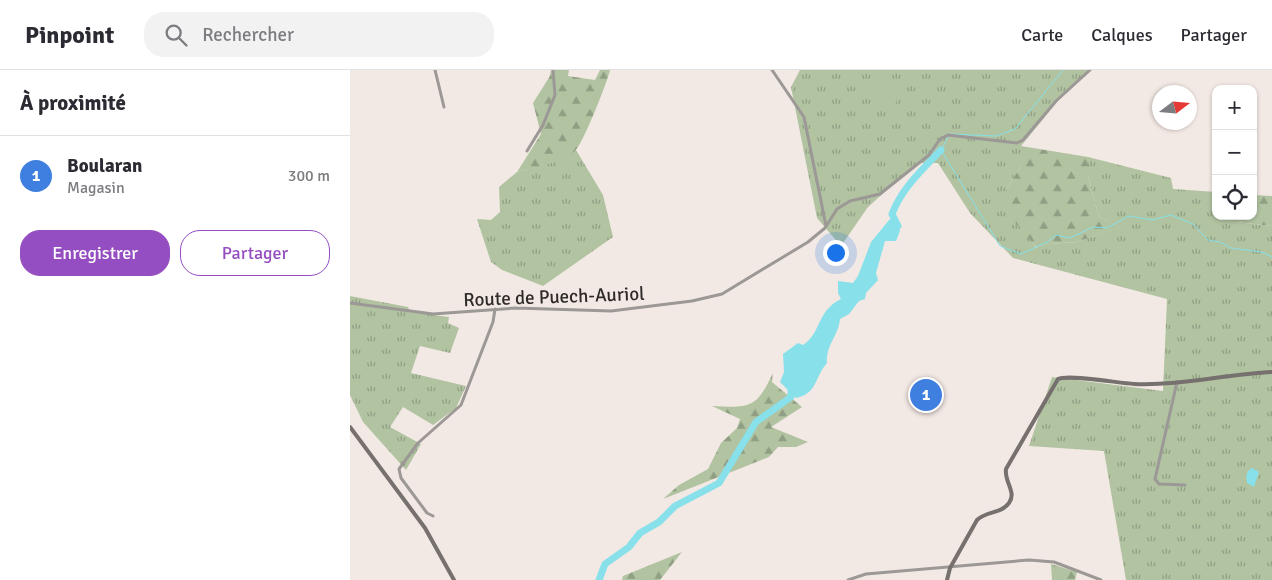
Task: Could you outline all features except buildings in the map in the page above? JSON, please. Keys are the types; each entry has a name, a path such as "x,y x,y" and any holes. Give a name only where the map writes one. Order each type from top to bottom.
{"street":[{"path":"435,70 444,107"},
{"path":"527,151 543,125 555,95 553,70"},
{"path":"772,70 801,112 826,226"},
{"name":"Route de Puech-Auriol","path":"350,303 433,314 495,309 541,308 626,310 692,301 722,294 808,242 826,226 837,209 850,201 880,194 929,155 940,139 949,135 1017,143 1024,140 1062,95 1090,70"},
{"path":"433,516 427,513 401,478 399,469 418,443 461,405 493,322 495,309"},
{"path":"948,580 950,566 977,520 984,515 1004,508 1009,502 1012,494 1006,478 1006,469 1058,379 1070,376 1084,380 1136,384 1177,382 1272,372"},
{"path":"1177,382 1155,479 1159,484 1185,485"},
{"path":"350,428 425,528 454,580"},
{"path":"848,580 866,574 1039,560 1070,567 1101,580"}],"green space":[{"path":"551,70 569,70 568,76 595,80 600,70 610,70 589,126 575,151 555,162 517,172 541,134 533,103 550,76"},
{"path":"800,70 1092,70 1080,78 1058,101 1021,146 1021,166 1004,193 1036,248 1049,244 1076,242 1121,227 1099,217 1088,176 1088,157 1171,178 1173,189 1212,192 1212,220 1235,220 1235,222 1272,226 1272,580 1126,580 1104,451 1029,446 1052,377 1163,391 1167,299 1013,258 970,213 938,163 917,163 868,207 841,246 817,218 791,87"},
{"path":"870,70 889,70 897,101 893,106 879,107"},
{"path":"1021,146 1088,157 1088,176 1099,217 1122,227 1076,242 1049,244 1037,248 1006,212 1004,193 1021,166"},
{"path":"576,150 603,195 613,237 543,286 502,270 491,262 477,219 491,220 500,212 499,187 517,172 556,161"},
{"path":"1257,195 1272,196 1272,226 1235,222 1235,220 1257,220"},
{"path":"350,296 408,307 410,312 449,317 448,323 459,328 450,353 420,346 411,373 466,386 456,408 433,425 403,407 390,427 421,444 406,470 363,422 350,395"},
{"path":"773,373 772,382 802,407 771,427 808,442 796,447 778,447 769,457 663,499 679,485 708,469 721,443 737,428 740,419 712,406 735,407 750,404 762,394"},
{"path":"682,552 660,580 622,580 623,576"},
{"path":"1051,564 1077,572 1075,580 1052,580"}],"water":[{"path":"890,219 897,220 900,231 896,241 885,241 876,273 878,280 866,293 865,299 859,301 849,314 840,319 828,351 827,363 812,389 803,396 796,398 780,382 784,372 783,354 798,343 803,345 813,335 827,309 841,299 838,293 838,281 853,283 858,276 871,242"},
{"path":"1252,468 1259,472 1254,487 1247,483 1248,472"}],"waterway":[{"path":"949,134 996,136 1015,129 1063,70"},
{"path":"948,137 941,150 1000,246 1021,254 1047,242 1056,235 1070,238 1093,227 1107,228 1129,216 1152,220 1171,215 1193,224 1208,240 1220,242 1231,248 1262,252 1272,257"},
{"path":"898,226 892,214 901,196 941,150"},
{"path":"599,580 605,564 629,547 640,533 659,522 675,506 719,483 756,422 791,397 791,383"}],"place":[{"name":"Boularan","path":"926,395"}]}
